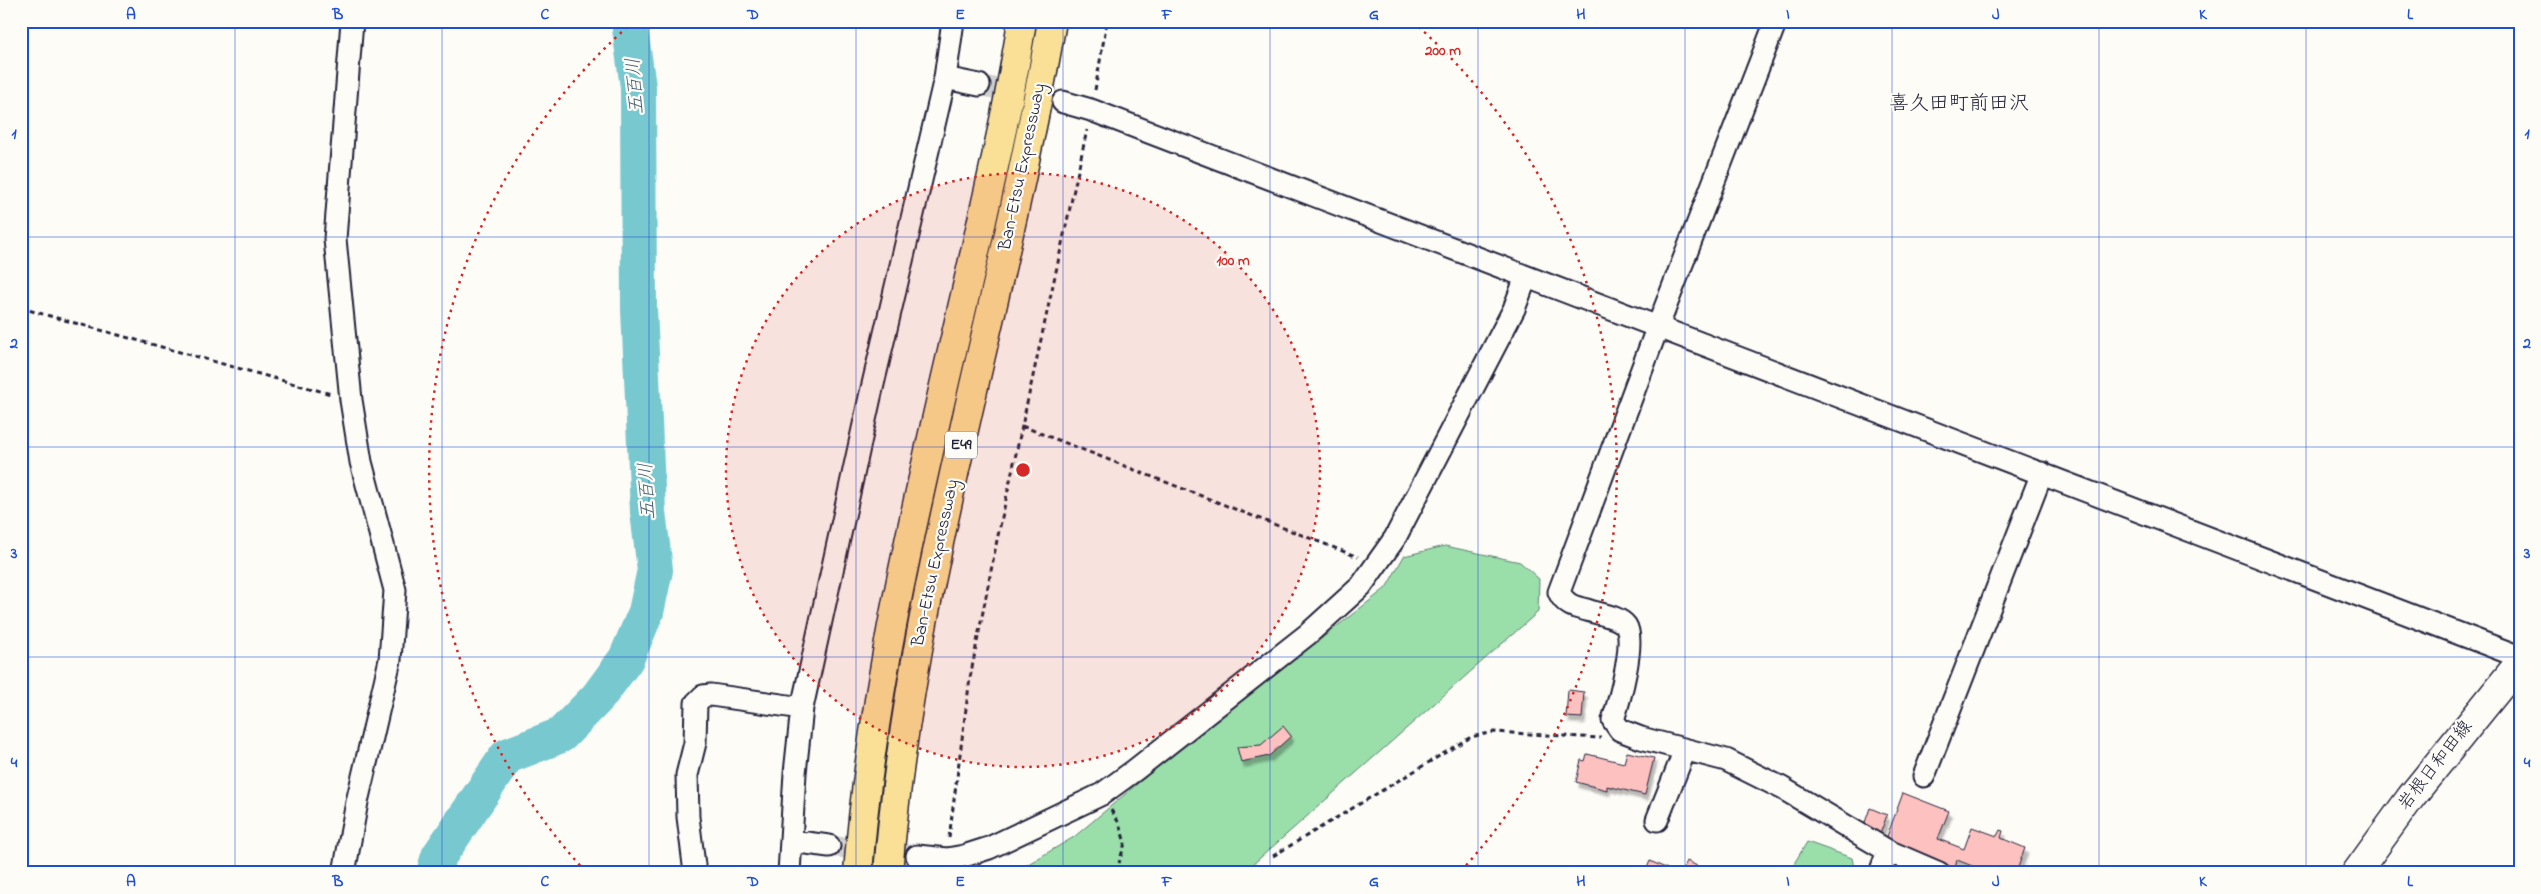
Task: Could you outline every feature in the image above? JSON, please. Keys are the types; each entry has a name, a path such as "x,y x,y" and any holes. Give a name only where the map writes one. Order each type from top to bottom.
{"highway":[{"name":"Ban-Etsu Expressway","path":"858,873 879,698 900,588 994,168 1022,21"},
{"name":"Ban-Etsu Expressway","path":"888,873 908,705 929,593 1023,177 1052,21"}],"main road":[{"name":"岩根日和田線","path":"2368,867 2411,797 2520,662"}],"street":[{"path":"344,873 356,802 390,660 396,590 361,462 351,400 335,239 352,21"},
{"path":"789,873 802,708 870,397 946,78 953,21"},
{"path":"1776,21 1658,326 1559,592 1569,605 1618,619 1625,624 1628,639 1628,658 1613,720 1620,730 1641,738 1726,760 1782,788 1854,833 1888,851 1939,873"},
{"path":"946,78 979,85"},
{"path":"1063,102 1091,110 2520,657"},
{"path":"917,856 946,866 964,856 988,848 1102,794 1308,634 1361,586 1378,564 1394,538 1514,309 1526,277"},
{"path":"1924,776 2042,473"},
{"path":"695,873 688,817 687,774 695,742 696,703 703,696 711,695 802,708"},
{"path":"1657,820 1685,750"},
{"path":"791,841 829,846"},
{"path":"1880,873 1888,851"}],"path":[{"path":"946,866 970,678 1022,426 1091,110 1107,21"},
{"path":"21,308 351,400"},
{"path":"1022,426 1378,564"},
{"path":"1273,856 1472,737 1494,732 1605,738 1620,730"},
{"path":"1102,794 1119,823 1126,843 1118,863"}],"green space":[{"path":"1445,546 1520,562 1539,579 1538,612 1243,873 1013,873 1074,837 1162,763 1386,588 1404,556"},
{"path":"1807,842 1852,858 1855,873 1792,873 1795,862"}],"building":[{"path":"1568,690 1584,692 1582,718 1566,717"},
{"path":"1283,726 1291,736 1269,756 1241,762 1237,747 1261,745"},
{"path":"1627,752 1654,758 1645,795 1607,786 1607,790 1576,782 1581,760 1585,761 1587,754 1624,763"},
{"path":"1903,793 1949,811 1938,839 1964,849 1972,827 1997,836 2000,830 2003,831 2001,838 2025,848 2016,873 1990,873 1957,860 1955,868 1885,842"},
{"path":"1870,808 1887,815 1879,837 1862,831"},
{"path":"1650,861 1672,871 1671,873 1645,873"},
{"path":"1687,861 1711,873 1681,873"}],"waterway":[{"name":"五百川","path":"434,873 439,856 507,756 561,735 598,697 626,659 646,612 655,570 648,512 639,309 638,87 629,21"}],"tunnel":[{"path":"979,85 1053,100"},
{"path":"829,846 917,856"}],"district":[{"name":"喜久田町前田沢","path":"1959,104"}]}
